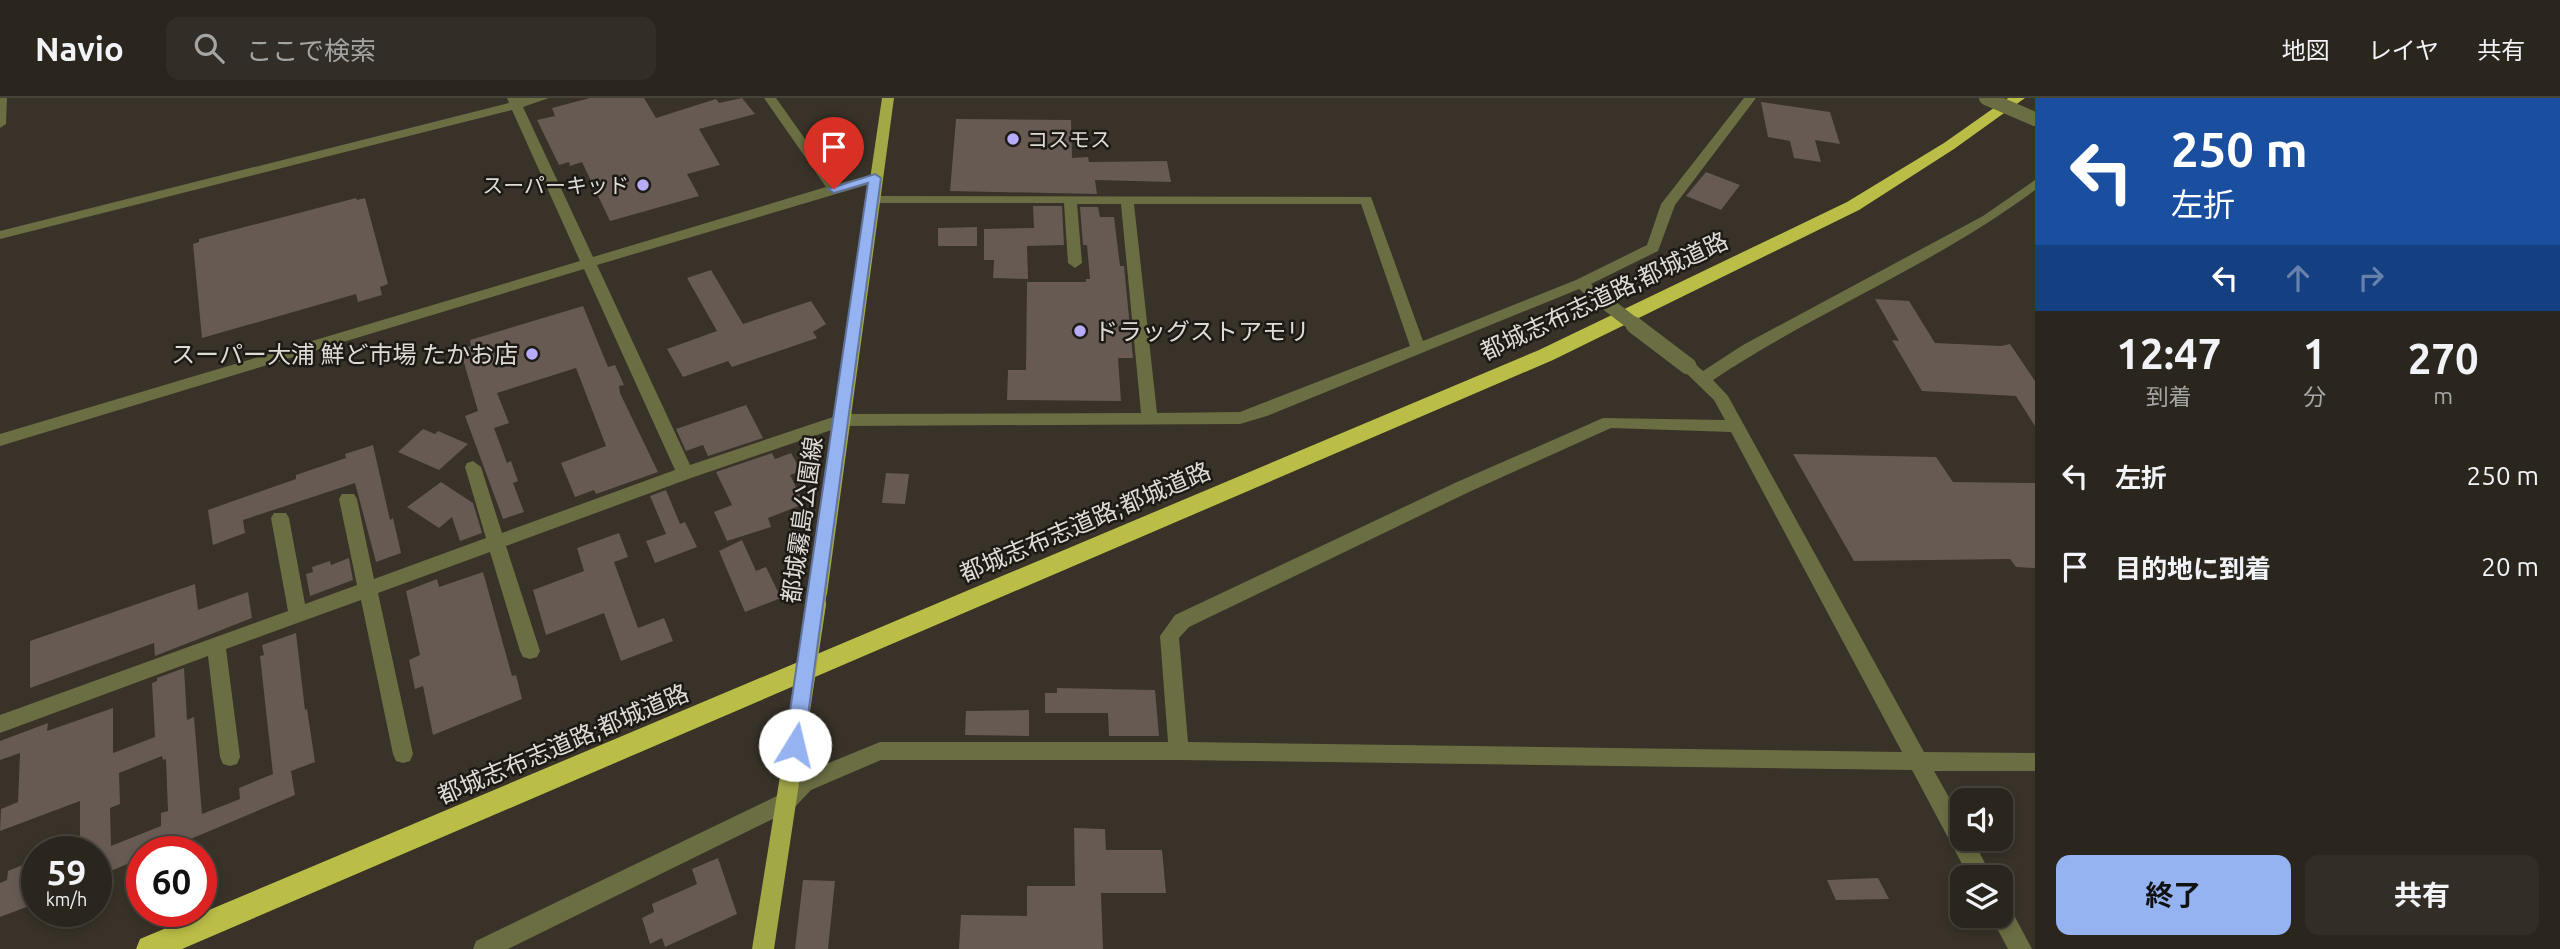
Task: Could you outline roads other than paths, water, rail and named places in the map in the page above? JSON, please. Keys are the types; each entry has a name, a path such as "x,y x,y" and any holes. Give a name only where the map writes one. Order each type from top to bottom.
{"highway":[{"name":"都城志布志道路;都城道路","path":"150,949 1546,355 1853,206 1949,146 2018,98"}],"main road":[{"name":"都城霧島公園線","path":"763,949 818,594 888,98"}],"street":[{"path":"0,124 1,98"},
{"path":"0,235 515,102 543,98"},
{"path":"769,98 834,189"},
{"path":"0,724 685,473 842,420 1150,420 1240,418 1250,415 1418,348 1587,288 1653,248 1668,204 1750,98"},
{"path":"1986,98 2035,119"},
{"path":"515,102 685,473"},
{"path":"0,440 875,178"},
{"path":"1704,378 1748,349 1988,219 2035,184"},
{"path":"872,199 1366,200 1418,348"},
{"path":"1070,200 1075,263"},
{"path":"1127,200 1150,420"},
{"path":"1587,288 1704,378 1720,396 1974,865"},
{"path":"1179,751 1168,636 1182,621 1463,487 1609,422 1736,426"},
{"path":"473,467 530,651"},
{"path":"348,499 403,754"},
{"path":"280,518 299,615"},
{"path":"216,645 230,757"},
{"path":"484,949 786,802 804,783 880,751 1179,751 2035,762"},
{"path":"2009,928 2021,949"}],"place":[{"name":"コスモス","path":"1013,139"},
{"name":"スーパーキッド","path":"643,185"},
{"name":"ドラッグストアモリ","path":"1080,331"},
{"name":"スーパー大浦 鮮ど市場 たかお店","path":"532,354"}]}
